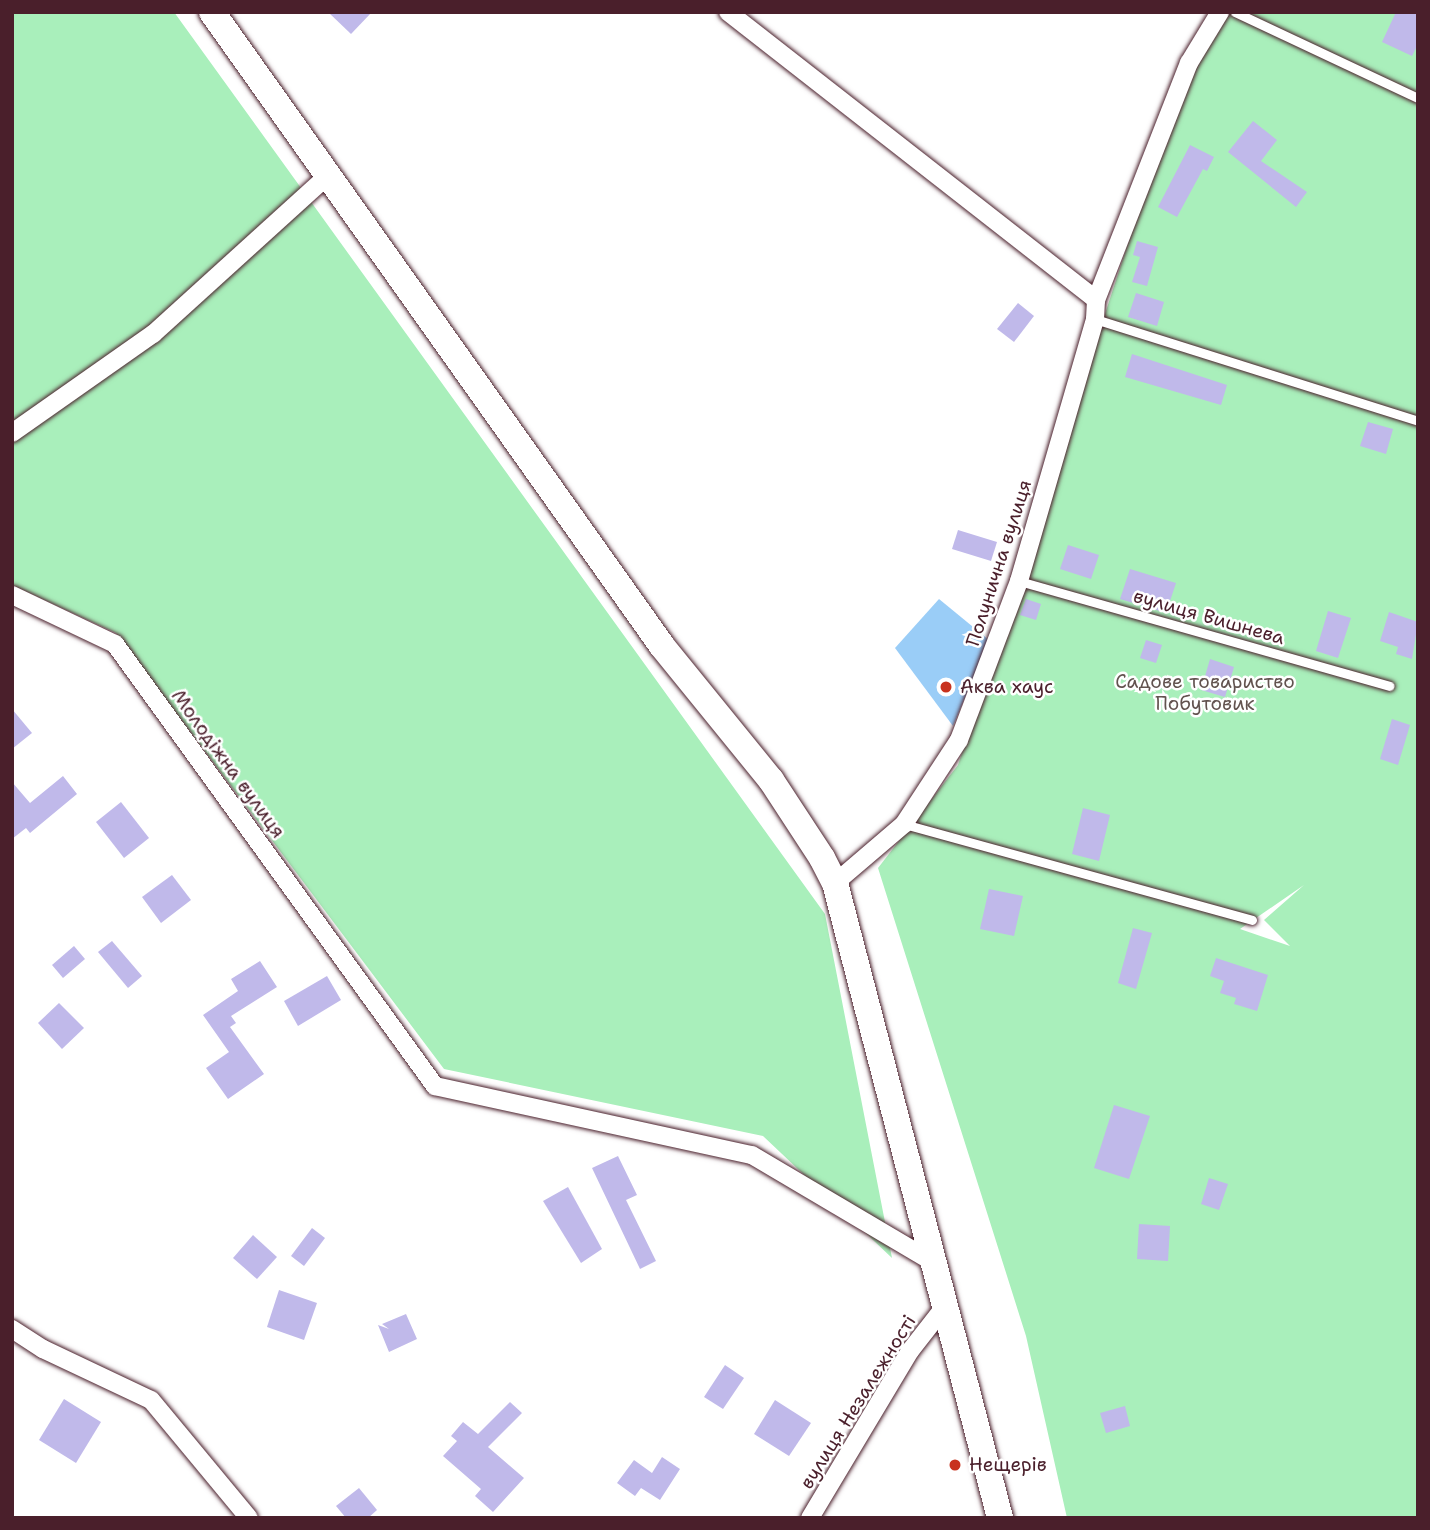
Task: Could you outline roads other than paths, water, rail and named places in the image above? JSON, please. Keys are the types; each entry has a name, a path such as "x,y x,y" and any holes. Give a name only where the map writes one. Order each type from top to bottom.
{"main road":[{"path":"212,12 663,646 771,780 835,883 942,1310 1000,1518"}],"street":[{"path":"728,12 1096,300"},
{"name":"Полунична вулиця","path":"835,883 904,824 959,740 1019,581 1095,319 1096,300 1189,62 1220,12"},
{"path":"12,433 153,334 327,176"},
{"name":"Молодіжна вулиця","path":"12,595 115,645 435,1086 752,1155 931,1261"},
{"name":"вулиця Незалежності","path":"810,1518 910,1351 942,1310"},
{"path":"12,1329 43,1349 151,1400 249,1518"}],"lane":[{"path":"1236,12 1418,98"},
{"path":"1095,319 1418,421"},
{"name":"вулиця Вишнева","path":"1019,581 1389,685"},
{"path":"904,824 1252,920"}],"water":[{"name":"Аква хаус","path":"939,599 989,640 953,726 895,648"}],"place":[{"name":"Аква хаус","path":"946,687"},
{"name":"Нещерів","path":"955,1465"}],"park label":[{"name":"Садове товариство Побутовик","path":"1205,693"}]}
